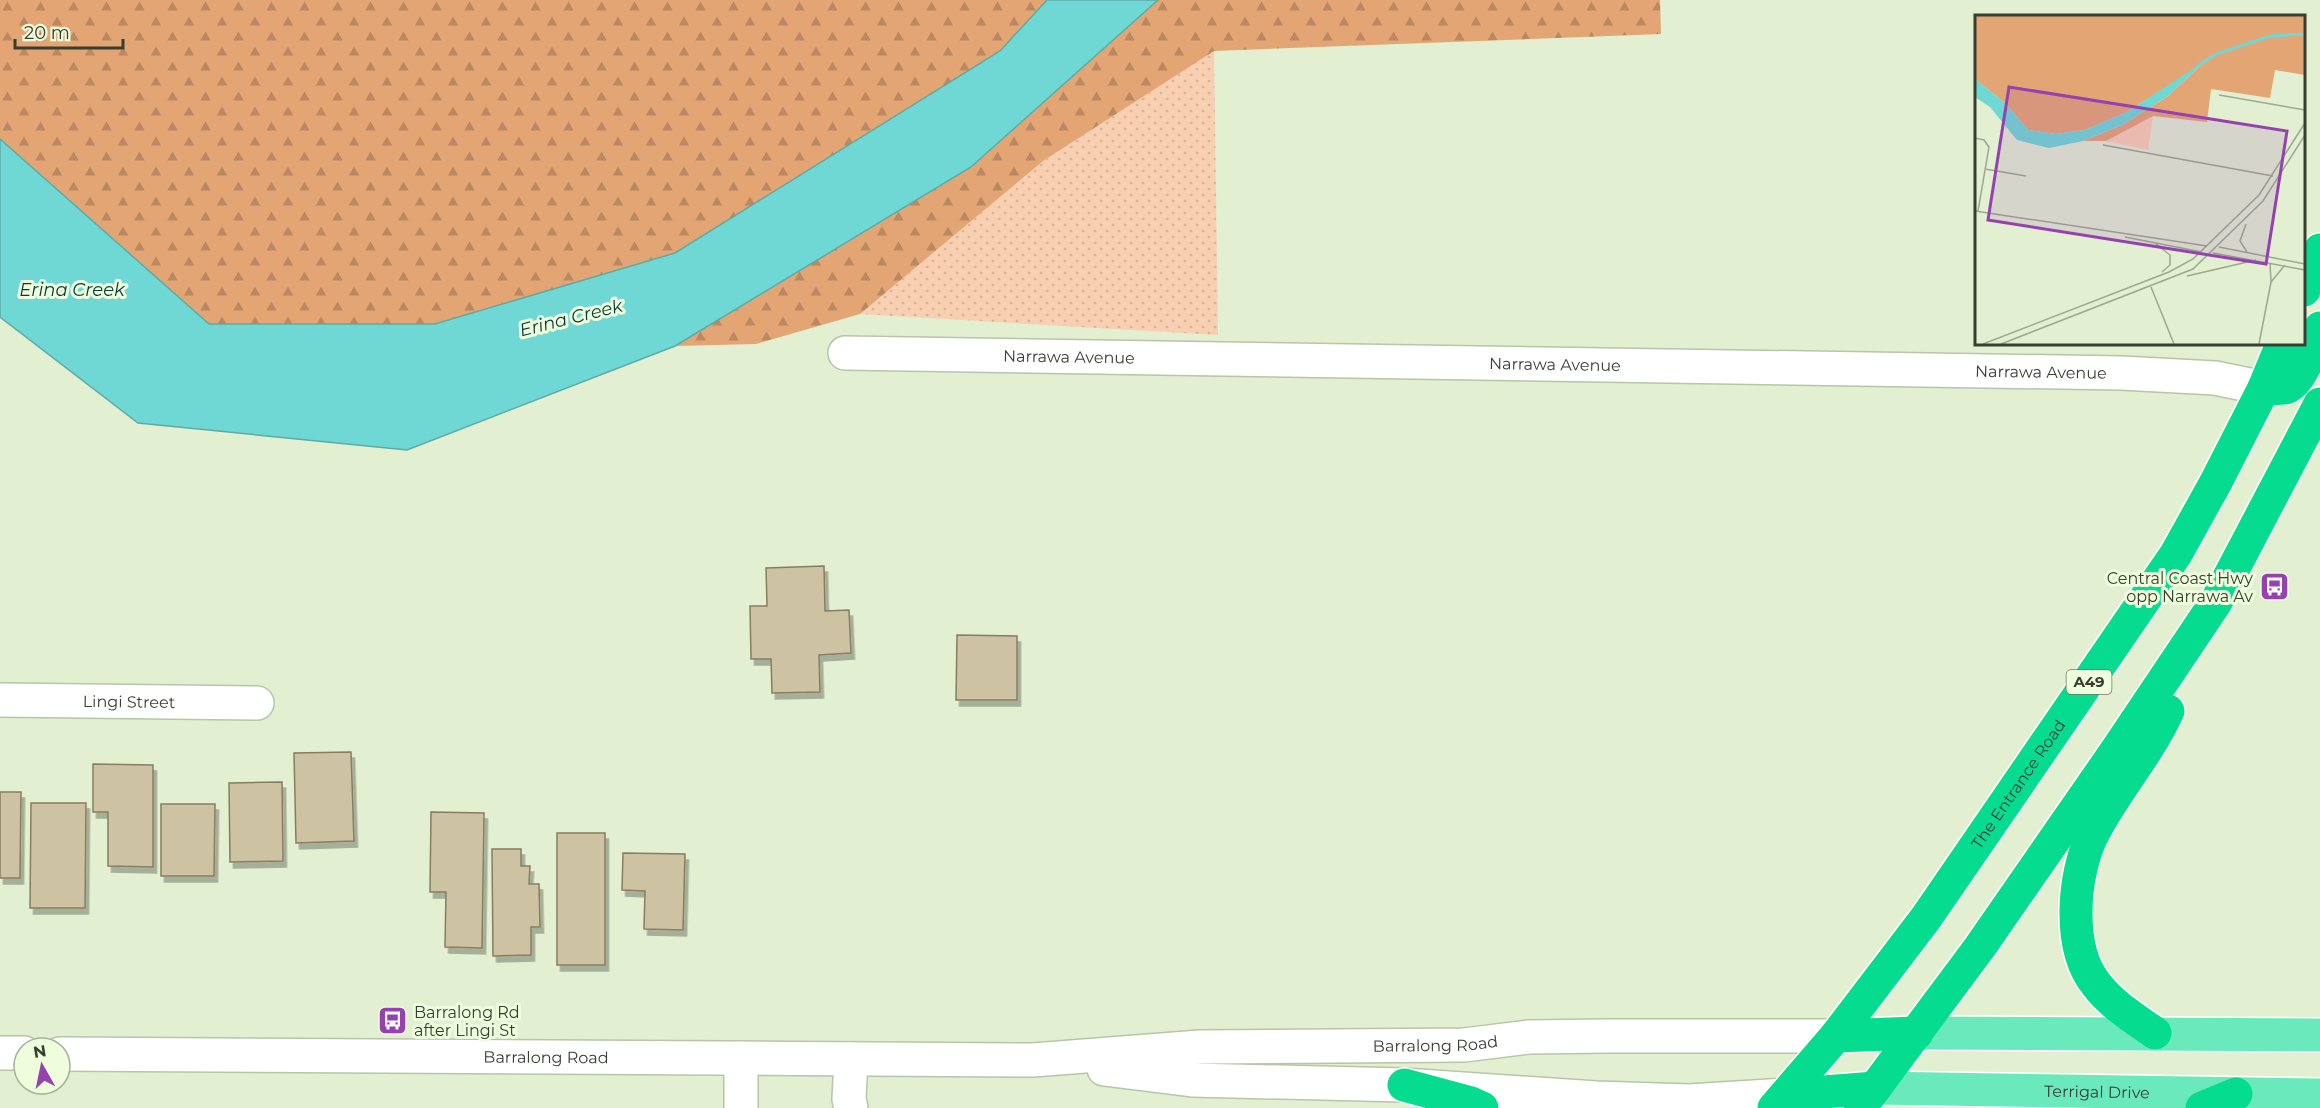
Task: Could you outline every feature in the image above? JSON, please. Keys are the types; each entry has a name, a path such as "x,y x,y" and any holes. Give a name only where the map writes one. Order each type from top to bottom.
{"highway":[{"path":"2305,288 2320,250"},
{"path":"2264,388 2289,387 2300,375 2320,328"},
{"name":"The Entrance Road","path":"1780,1102 1836,1036 1926,918 2176,554 2264,388 2282,345"},
{"path":"2156,1033 2114,1005 2094,982 2081,954 2076,921 2077,889 2082,863 2092,835 2166,715 2216,602 2320,404"},
{"path":"1780,1102 1867,1098 1980,947 2216,602"},
{"path":"1836,1036 1917,1033"},
{"path":"1404,1085 1482,1108"},
{"path":"2202,1108 2236,1094"}],"main road":[{"path":"1917,1033 2320,1035"},
{"name":"Terrigal Drive","path":"1867,1098 2320,1095"}],"street":[{"name":"Narrawa Avenue","path":"845,353 2121,373 2215,378 2264,388"},
{"name":"Lingi Street","path":"0,700 257,703"},
{"name":"Barralong Road","path":"72,1054 1033,1060 1200,1047 1464,1045 1529,1038 1607,1035 1836,1036"},
{"path":"741,1058 741,1108"},
{"path":"851,1059 849,1099 851,1108"},
{"name":"Barralong Road","path":"1033,1060 1192,1080 1404,1085 1596,1098 1780,1102"}],"shaded area":[{"path":"1214,51 1218,335 860,314 1043,161"}],"green space":[{"path":"0,0 1047,0 1000,51 675,253 435,324 209,324 0,139"},
{"path":"1158,0 1660,0 1661,34 1214,51 1043,161 860,314 756,344 675,346 971,167"}],"water":[{"name":"Erina Creek","path":"1047,0 1158,0 971,167 675,346 407,450 138,423 0,317 0,139 209,324 435,324 675,253 1000,51"}],"building":[{"path":"824,566 825,611 849,610 851,653 819,655 820,692 772,693 771,659 751,659 750,606 767,606 766,568"},
{"path":"957,635 1017,636 1017,700 956,700"},
{"path":"351,752 354,841 296,843 294,753"},
{"path":"93,764 153,765 153,867 108,866 108,812 93,812"},
{"path":"282,782 283,861 230,862 229,783"},
{"path":"0,792 21,792 20,878 0,878"},
{"path":"31,803 86,803 85,908 30,908"},
{"path":"161,804 215,804 214,876 161,876"},
{"path":"431,812 484,813 482,948 445,947 446,892 430,892"},
{"path":"557,833 605,833 605,965 557,965"},
{"path":"492,849 521,849 521,866 530,866 529,884 539,884 540,927 531,927 531,955 493,956"},
{"path":"623,853 685,854 683,930 644,929 645,891 622,890"}],"place":[{"name":"Central Coast Hwy opp Narrawa Av","path":"2274,587"},
{"name":"Barralong Rd after Lingi St","path":"393,1021"}]}
